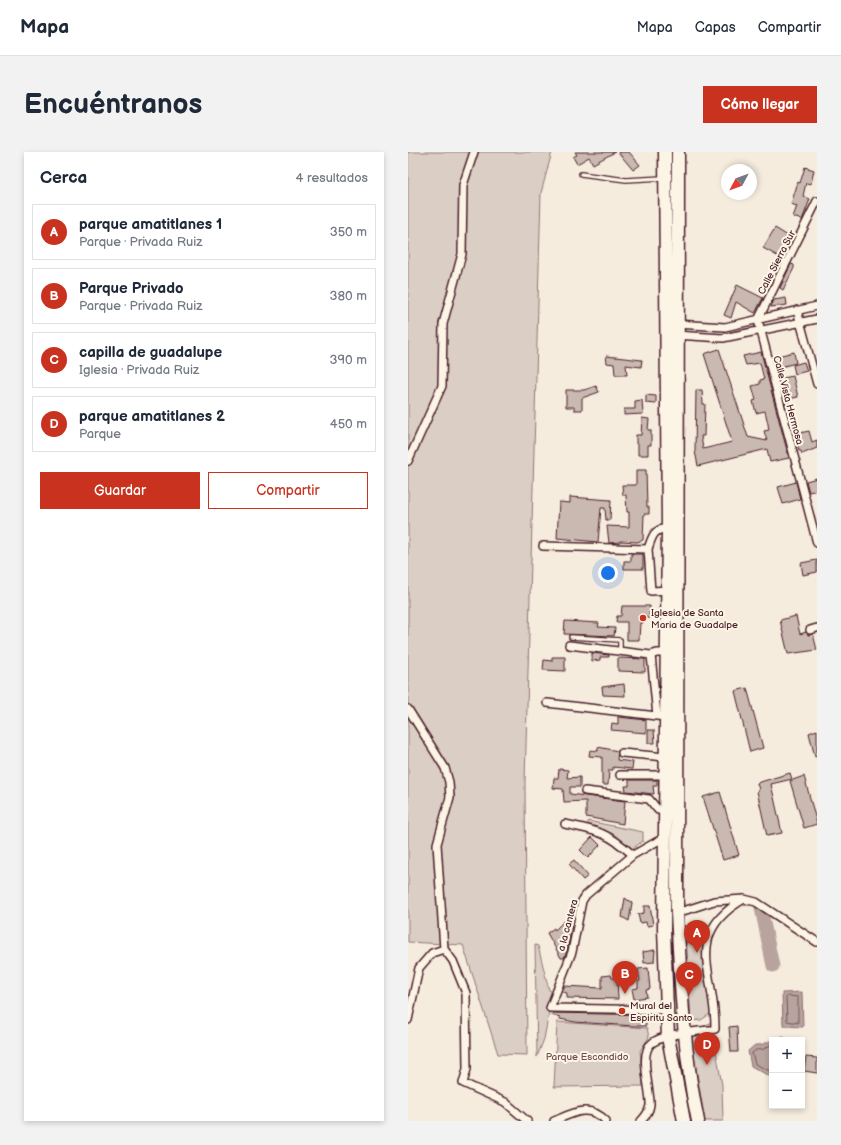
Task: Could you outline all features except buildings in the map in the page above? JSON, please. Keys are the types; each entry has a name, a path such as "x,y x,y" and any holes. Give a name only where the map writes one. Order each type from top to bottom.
{"main road":[{"path":"665,152 673,329 673,590 678,812 677,913 683,1034 698,1121"},
{"path":"678,152 668,528 673,590 661,717 665,757 666,1010 668,1037 684,1121"}],"street":[{"path":"408,461 442,386 444,324 462,254 463,185 474,152"},
{"name":"Calle Sierra Sur","path":"758,320 817,201"},
{"path":"673,329 725,327 817,306"},
{"path":"797,310 817,384"},
{"path":"673,329 723,338 800,324 817,319"},
{"path":"758,320 760,332"},
{"name":"Calle Vista Hermosa","path":"760,332 817,543"},
{"path":"668,528 660,529 653,533 648,549 650,590 673,590"},
{"path":"543,546 648,549"},
{"path":"569,645 651,656 656,653 666,653"},
{"path":"547,703 661,717 651,656"},
{"path":"408,709 445,768 449,782 450,797 437,844 444,949 453,960 466,993 467,1069 463,1083 505,1102 527,1121"},
{"path":"622,753 665,757"},
{"path":"620,775 664,775"},
{"path":"585,791 649,799 656,808 665,811 678,812"},
{"path":"565,824 599,831 614,839 633,855"},
{"name":"a la cantera","path":"665,837 633,855 591,890 582,901 572,952 550,1008 666,1010"},
{"path":"677,913 714,901 744,899 756,902 817,942"},
{"path":"641,1121 646,1115 650,1106 645,1058 647,1048 652,1042 668,1037 715,1029 715,1010 706,952 708,938 716,921 727,909 744,899"},
{"path":"408,1020 419,968 432,953 444,949"},
{"path":"554,1121 578,1110 599,1113 606,1121"}],"lane":[{"path":"581,174 626,180 678,176"},
{"path":"571,637 620,640 620,652"}],"green space":[{"path":"408,152 552,152 541,193 525,782 527,1055 498,1054 463,945 408,942"},
{"path":"588,821 643,832 643,841 629,851 588,828"},
{"path":"703,928 715,1004 710,1014 701,1020 691,1021 686,931"},
{"path":"535,945 538,946 549,990 553,992 544,1039 537,1057"},
{"name":"Parque Escondido","path":"557,1022 647,1028 649,1037 640,1051 643,1086 554,1087"},
{"path":"711,1022 722,1085 723,1121 705,1121 692,1044 692,1029 703,1027"}],"water":[{"path":"802,992 803,1027 783,1026 782,993"},
{"path":"769,1041 769,1076 751,1066 748,1051 755,1045"}],"waterway":[{"path":"761,908 773,966"}],"place":[{"name":"Iglesia de Santa Maria de Guadalpe","path":"643,618"},
{"name":"parque amatitlanes 1","path":"697,953"},
{"name":"Parque Privado","path":"625,994"},
{"name":"capilla de guadalupe","path":"689,995"},
{"name":"Mural del Espiritu Santo","path":"622,1011"},
{"name":"parque amatitlanes 2","path":"707,1065"}]}
